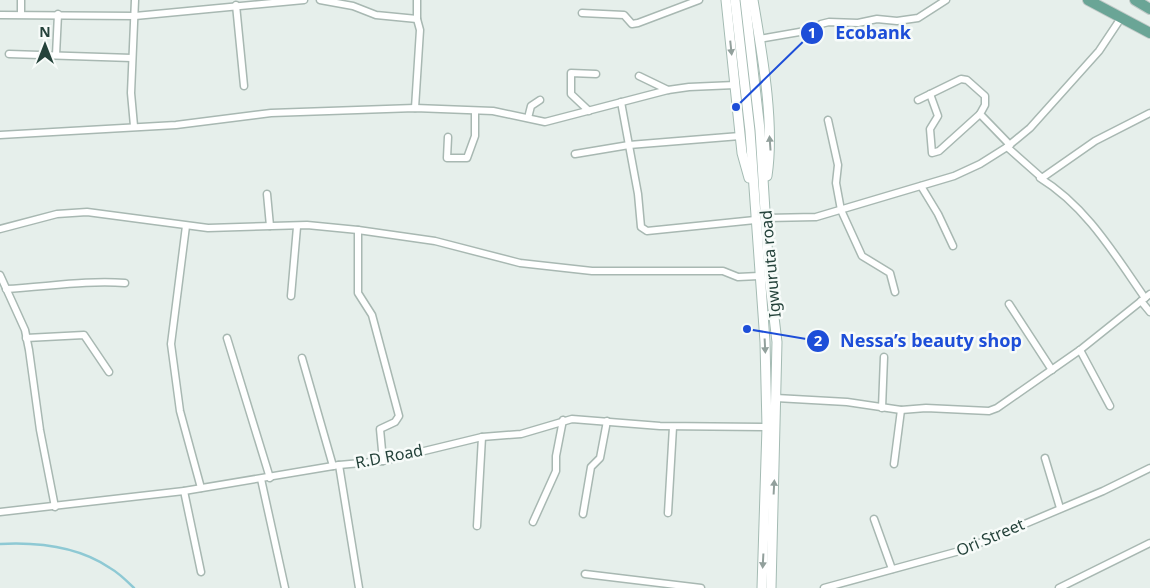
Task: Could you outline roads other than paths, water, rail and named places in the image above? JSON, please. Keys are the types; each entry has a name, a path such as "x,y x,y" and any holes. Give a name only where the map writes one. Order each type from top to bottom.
{"main road":[{"path":"726,0 742,153 753,193"},
{"name":"Igwuruta road","path":"735,0 750,131 759,276 772,427 771,588"},
{"name":"Igwuruta road","path":"746,0 753,52 777,342 776,398 772,427 762,588"},
{"path":"753,0 759,39 770,150 764,191"},
{"path":"1088,0 1150,33"},
{"path":"1135,0 1150,9"}],"street":[{"path":"21,0 21,14"},
{"path":"134,126 132,58 135,0"},
{"path":"208,0 208,8"},
{"path":"0,14 135,16 282,0 304,0"},
{"path":"320,0 353,6 376,15 417,19"},
{"path":"415,108 420,30 417,19 417,0"},
{"path":"582,13 624,16 632,24 699,0"},
{"path":"759,39 811,30 820,24 829,22 858,23 918,18 946,0"},
{"path":"236,5 244,86"},
{"path":"56,55 58,14"},
{"path":"766,218 816,217 954,176 980,164 1008,146 1030,128 1099,51 1121,18"},
{"path":"9,54 132,58"},
{"path":"589,111 571,94 571,73 596,74"},
{"path":"639,76 668,90"},
{"path":"918,100 930,94 961,79 967,80 985,96 985,105 980,114 939,151 932,153 930,129 938,116 930,94"},
{"path":"0,135 176,125 270,114 415,108 476,110 546,122 589,111 599,106 668,90 735,85"},
{"path":"528,118 531,106 540,100"},
{"path":"621,102 641,227 647,231 755,220"},
{"path":"448,137 446,156 467,158 475,136 476,110"},
{"path":"1040,178 1047,176 1095,141 1150,113"},
{"path":"980,114 1040,178 1049,184 1096,228 1145,298 1150,312"},
{"path":"828,120 838,165 836,183 841,210 862,256 870,264 890,273 895,292"},
{"path":"575,154 629,145 740,136"},
{"path":"921,186 938,214 953,246"},
{"path":"267,194 270,226"},
{"path":"0,229 57,214 87,212 186,226 270,226 358,230 436,241 520,262 592,271 722,271 738,277 759,276"},
{"path":"186,226 171,344 180,411 201,488"},
{"path":"291,296 297,227"},
{"path":"358,230 358,293 372,315 399,416 395,422 380,428 383,461"},
{"path":"0,275 26,338 40,430 55,507"},
{"path":"6,288 59,286 95,281 126,283"},
{"path":"776,398 847,402 901,410 926,408 989,411 997,408 1080,350 1145,298"},
{"path":"1009,304 1052,370"},
{"path":"26,338 84,335 108,372"},
{"path":"227,338 270,478"},
{"path":"1080,350 1110,406"},
{"path":"882,408 884,357"},
{"path":"302,358 336,466 359,588"},
{"path":"894,464 901,410"},
{"path":"533,522 556,471 556,456 563,420"},
{"name":"R.D Road","path":"0,512 184,491 336,466 383,461 436,446 482,437 521,434 563,420 673,426 772,427"},
{"path":"583,514 591,467 600,458 607,421"},
{"path":"668,514 673,426"},
{"path":"477,526 482,437"},
{"path":"1045,458 1060,508"},
{"name":"Ori Street","path":"824,588 963,550 1104,491 1150,468"},
{"path":"261,479 284,588"},
{"path":"184,491 201,572"},
{"path":"874,519 892,569"},
{"path":"1059,588 1150,543"},
{"path":"585,574 701,588"}],"waterway":[{"path":"0,544 43,545 85,555 113,570 134,588"}],"place":[{"name":"Ecobank","path":"736,107"},
{"name":"Nessa’s beauty shop","path":"747,329"}]}
